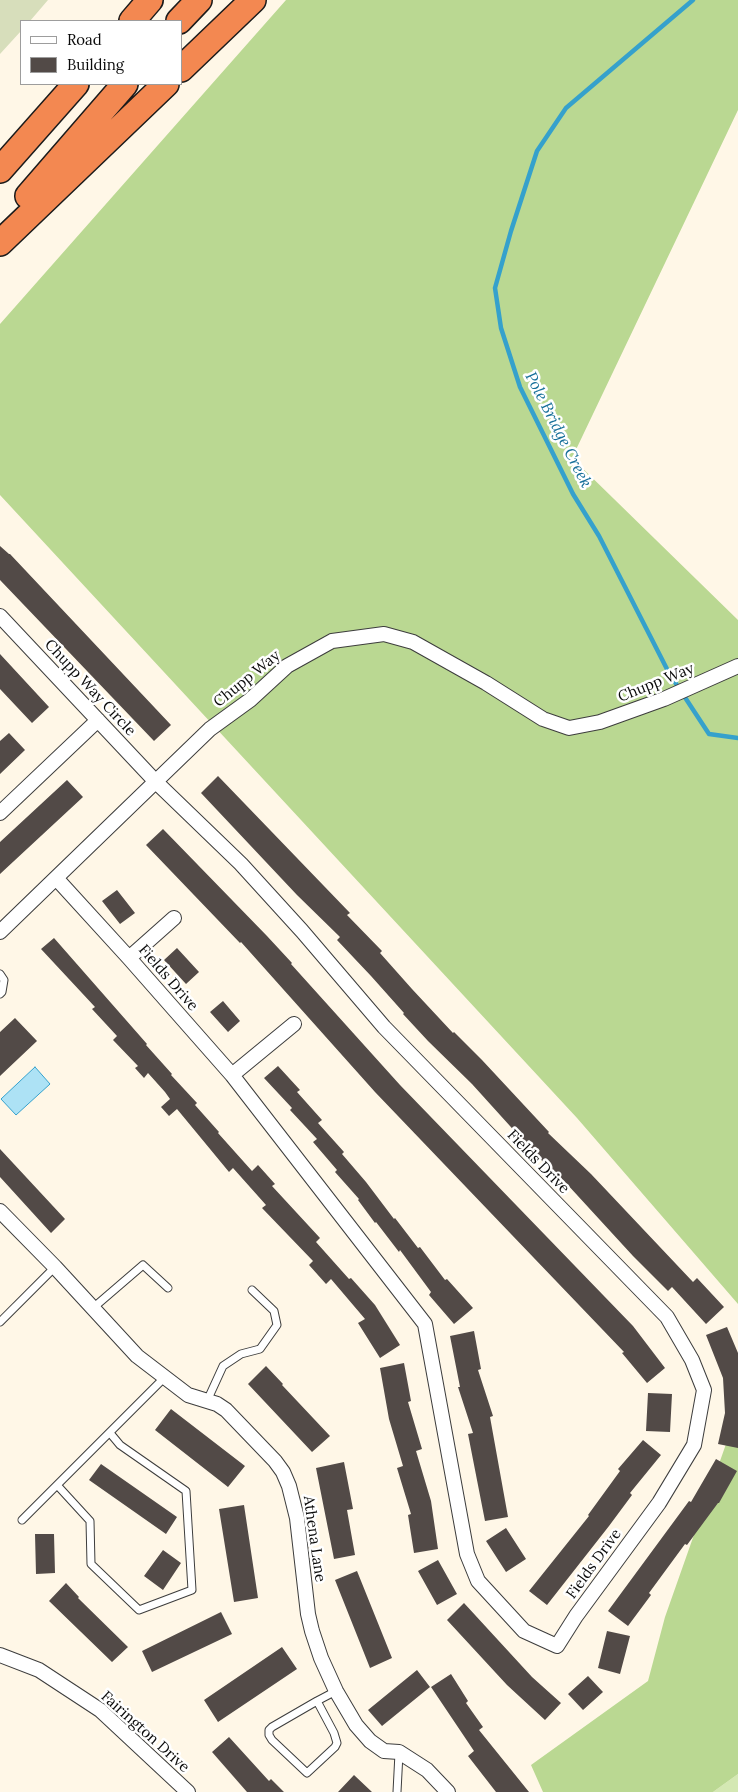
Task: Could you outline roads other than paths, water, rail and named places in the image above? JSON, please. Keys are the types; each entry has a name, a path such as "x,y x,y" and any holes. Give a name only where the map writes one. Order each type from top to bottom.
{"highway":[{"path":"123,20 139,0"},
{"path":"133,20 150,0"},
{"path":"181,20 198,0"},
{"path":"182,68 253,0"},
{"path":"0,170 70,85"},
{"path":"0,170 75,85"},
{"path":"0,229 124,85"},
{"path":"0,243 165,85"}],"street":[{"name":"Chupp Way Circle","path":"0,616 156,782"},
{"name":"Chupp Way","path":"0,932 210,730 250,700 287,666 332,640 384,634 413,642 486,683 544,719 569,728 600,722 664,699 738,666"},
{"path":"0,813 98,720"},
{"name":"Fields Drive","path":"56,878 130,958 232,1075 426,1324 467,1554 478,1581 524,1631 556,1646 659,1503 694,1445 704,1390 692,1360 667,1317 384,1027 302,931 241,864 156,782"},
{"path":"130,958 174,918"},
{"path":"232,1075 294,1024"},
{"name":"Athena Lane","path":"0,1210 137,1356 188,1395 217,1404 236,1418 283,1472 298,1518 308,1614 312,1631 321,1658 336,1691 361,1732 380,1749 399,1752 427,1770 448,1792"},
{"name":"Fairington Drive","path":"0,1655 39,1670 100,1710 168,1776 188,1792"}],"lane":[{"path":"0,974 4,980 0,994"},
{"path":"94,1308 143,1265 168,1288"},
{"path":"0,1322 55,1267"},
{"path":"207,1401 223,1366 241,1354 260,1349 277,1325 274,1311 252,1290"},
{"path":"22,1520 165,1377"},
{"path":"57,1485 90,1521 90,1564 139,1610 192,1590 186,1491 120,1445 110,1433"},
{"path":"317,1701 337,1742 335,1747 307,1773 272,1740 269,1730 272,1727 317,1701 336,1691"},
{"path":"397,1792 399,1752"}],"water":[{"path":"35,1067 50,1084 16,1115 1,1099"}],"waterway":[{"name":"Pole Bridge Creek","path":"693,0 566,108 537,151 495,288 501,328 520,387 573,494 599,536 669,673 709,734 738,738"}]}
